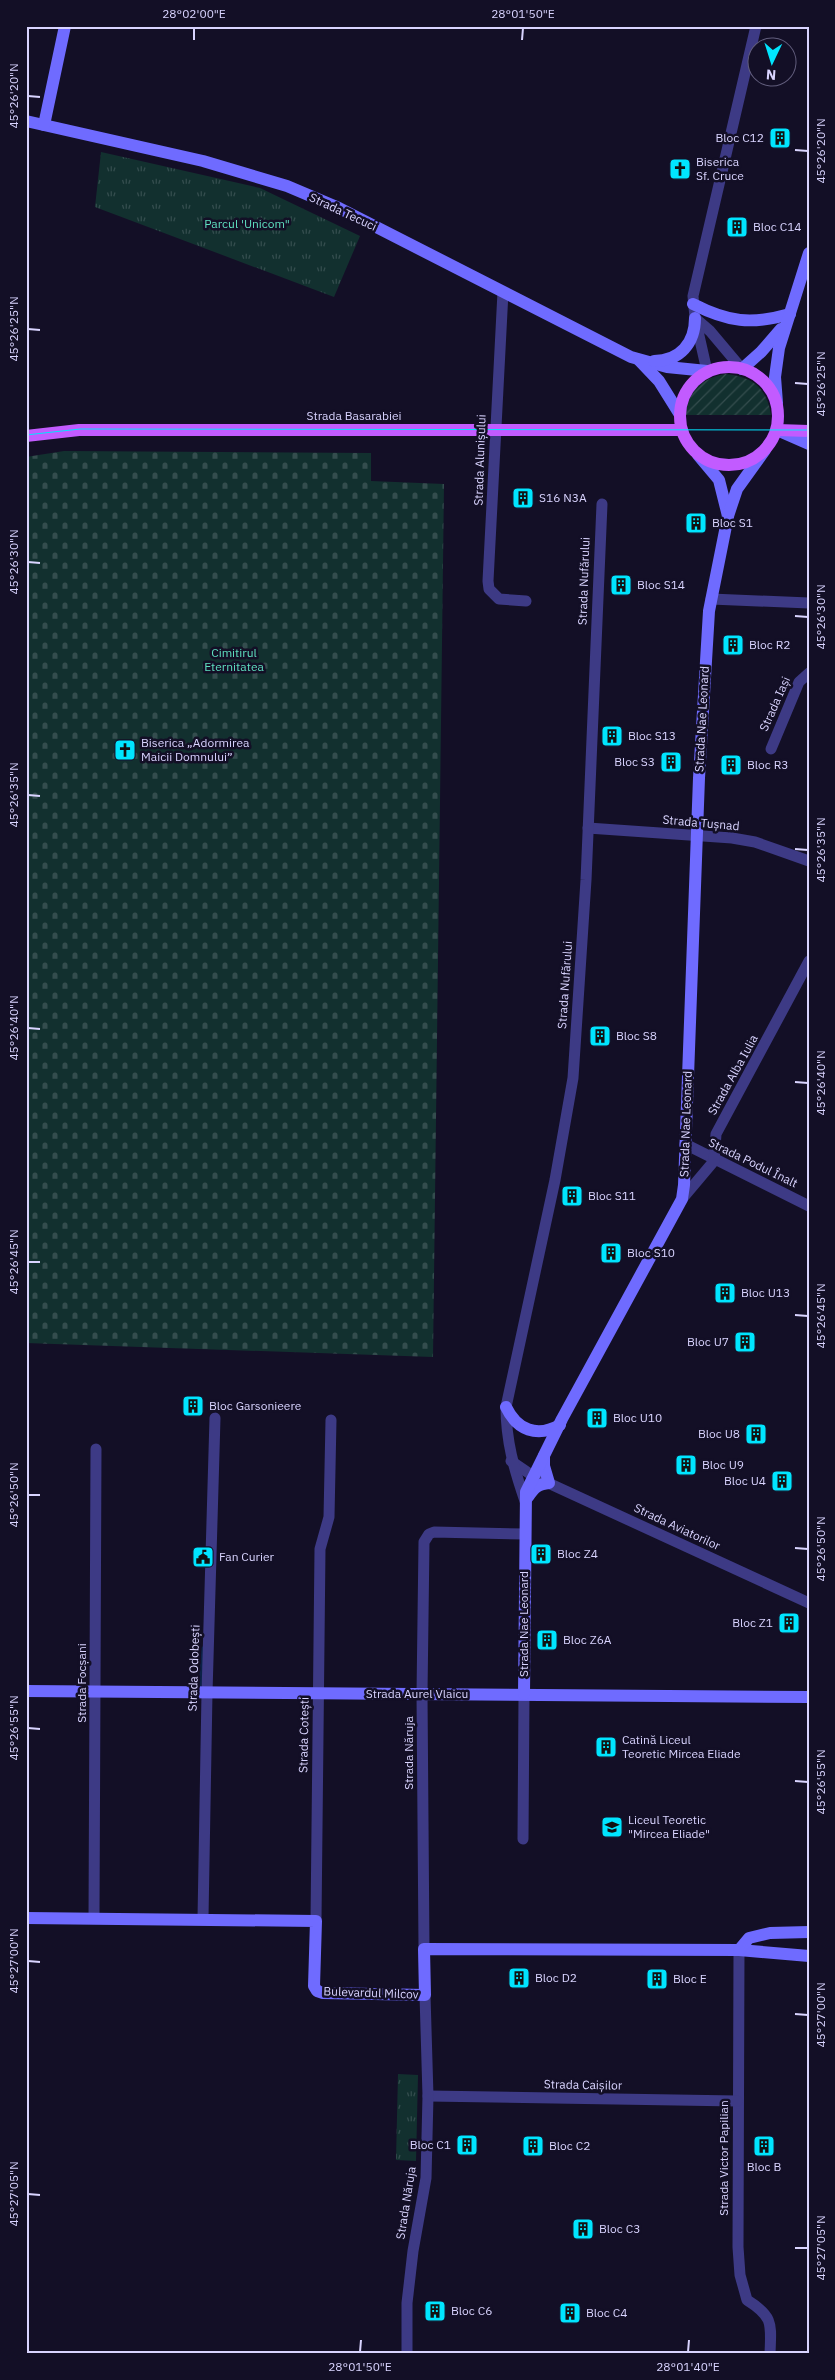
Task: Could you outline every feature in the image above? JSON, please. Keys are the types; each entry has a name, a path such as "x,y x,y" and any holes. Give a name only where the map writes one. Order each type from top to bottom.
{"main road":[{"path":"719,367 742,369 764,382 777,403 777,430 765,450 754,459 732,465 711,462 698,455 686,442 681,430 679,413 682,400 696,378 707,371 719,367"},
{"name":"Strada Basarabiei","path":"26,436 95,430 681,430"},
{"path":"777,430 809,431"}],"street":[{"path":"44,125 65,26"},
{"path":"707,371 695,318 693,304 694,287 756,26"},
{"name":"Strada Tecuci","path":"26,121 203,161 287,186 339,208 639,360 680,369 707,371"},
{"path":"777,403 775,368 788,318 809,253"},
{"name":"Strada Alunișului","path":"503,292 494,430 489,589 499,599 526,601"},
{"path":"693,304 731,320 750,322 788,318"},
{"path":"639,360 663,361 674,357 684,350 691,341 695,330 695,318"},
{"path":"695,318 710,331 742,369 761,352 788,318"},
{"name":"Strada Tecuci","path":"639,360 659,381 679,413"},
{"path":"777,430 809,444"},
{"name":"Strada Nae Leonard","path":"524,1694 525,1501 533,1476 682,1199 697,834 705,670 711,599 728,516 745,476 765,450"},
{"name":"Strada Nae Leonard","path":"698,455 719,480 728,516"},
{"name":"Strada Nufărului","path":"525,1501 511,1461 506,1430 506,1407 555,1180 573,1078 588,828 602,504"},
{"path":"711,599 809,603"},
{"name":"Strada Iași","path":"771,749 799,682 809,673"},
{"name":"Strada Tușnad","path":"588,828 697,834 755,842 809,861"},
{"name":"Strada Alba Iulia","path":"714,1161 716,1134 809,961"},
{"name":"Strada Podul Înalt","path":"685,1144 714,1161 809,1206"},
{"path":"682,1199 714,1161"},
{"path":"506,1407 515,1422 529,1430 545,1431 560,1425"},
{"name":"Strada Odobești","path":"203,1918 206,1693 215,1418"},
{"name":"Strada Cotești","path":"316,1920 320,1549 329,1517 331,1420"},
{"name":"Strada Focșani","path":"94,1918 96,1449"},
{"path":"525,1501 533,1488 549,1483 544,1466 544,1455"},
{"path":"511,1461 533,1476"},
{"name":"Strada Aviatorilor","path":"533,1476 809,1603"},
{"name":"Strada Năruja","path":"424,1949 422,1694 426,1538 434,1532 525,1534"},
{"name":"Strada Aurel Vlaicu","path":"26,1691 809,1697"},
{"path":"523,1839 524,1694"},
{"path":"26,1918 316,1920"},
{"name":"Bulevardul Milcov","path":"316,1920 314,1986 317,1991 323,1993 425,1996 424,1949"},
{"path":"739,1950 749,1938 770,1933 809,1932"},
{"path":"424,1949 739,1950 809,1956"},
{"name":"Strada Victor Papilian","path":"739,1950 737,2101 740,2275 747,2300 763,2310 771,2326 770,2354"},
{"name":"Strada Năruja","path":"407,2354 407,2303 413,2251 426,2178 428,2096 425,1996"},
{"name":"Strada Caișilor","path":"428,2096 737,2101"}],"green space":[{"name":"Parcul 'Unicom\"","path":"101,152 260,188 360,236 334,297 95,207"},
{"path":"725,374 743,377 757,385 766,397 771,415 685,415 693,392 709,379"},
{"name":"Cimitirul Eternitatea","path":"64,451 371,453 371,481 444,484 433,1357 26,1343 26,457"},
{"path":"398,2074 418,2075 416,2161 396,2160"}],"waterway":[{"path":"200,1689 203,1648"}],"tram line":[{"path":"26,435 80,429 809,430"}],"place":[{"name":"Bloc C12","path":"780,138"},
{"name":"Biserica Sf. Cruce","path":"680,169"},
{"name":"Bloc C14","path":"737,227"},
{"name":"S16 N3A","path":"523,498"},
{"name":"Bloc S1","path":"696,523"},
{"name":"Bloc S14","path":"621,585"},
{"name":"Bloc R2","path":"733,645"},
{"name":"Bloc S13","path":"612,736"},
{"name":"Biserica „Adormirea Maicii Domnului”","path":"125,750"},
{"name":"Bloc S3","path":"671,762"},
{"name":"Bloc R3","path":"731,765"},
{"name":"Bloc S8","path":"600,1036"},
{"name":"Bloc S11","path":"572,1196"},
{"name":"Bloc S10","path":"611,1253"},
{"name":"Bloc U13","path":"725,1293"},
{"name":"Bloc U7","path":"745,1342"},
{"name":"Bloc Garsonieere","path":"193,1406"},
{"name":"Bloc U10","path":"597,1418"},
{"name":"Bloc U8","path":"756,1434"},
{"name":"Bloc U9","path":"686,1465"},
{"name":"Bloc U4","path":"782,1481"},
{"name":"Bloc Z4","path":"541,1554"},
{"name":"Fan Curier","path":"203,1557"},
{"name":"Bloc Z1","path":"789,1623"},
{"name":"Bloc Z6A","path":"547,1640"},
{"name":"Catină Liceul Teoretic Mircea Eliade","path":"606,1747"},
{"name":"Liceul Teoretic \"Mircea Eliade\"","path":"612,1827"},
{"name":"Bloc D2","path":"519,1978"},
{"name":"Bloc E","path":"657,1979"},
{"name":"Bloc C1","path":"467,2145"},
{"name":"Bloc C2","path":"533,2146"},
{"name":"Bloc B","path":"764,2146"},
{"name":"Bloc C3","path":"583,2229"},
{"name":"Bloc C6","path":"435,2311"},
{"name":"Bloc C4","path":"570,2313"}]}
